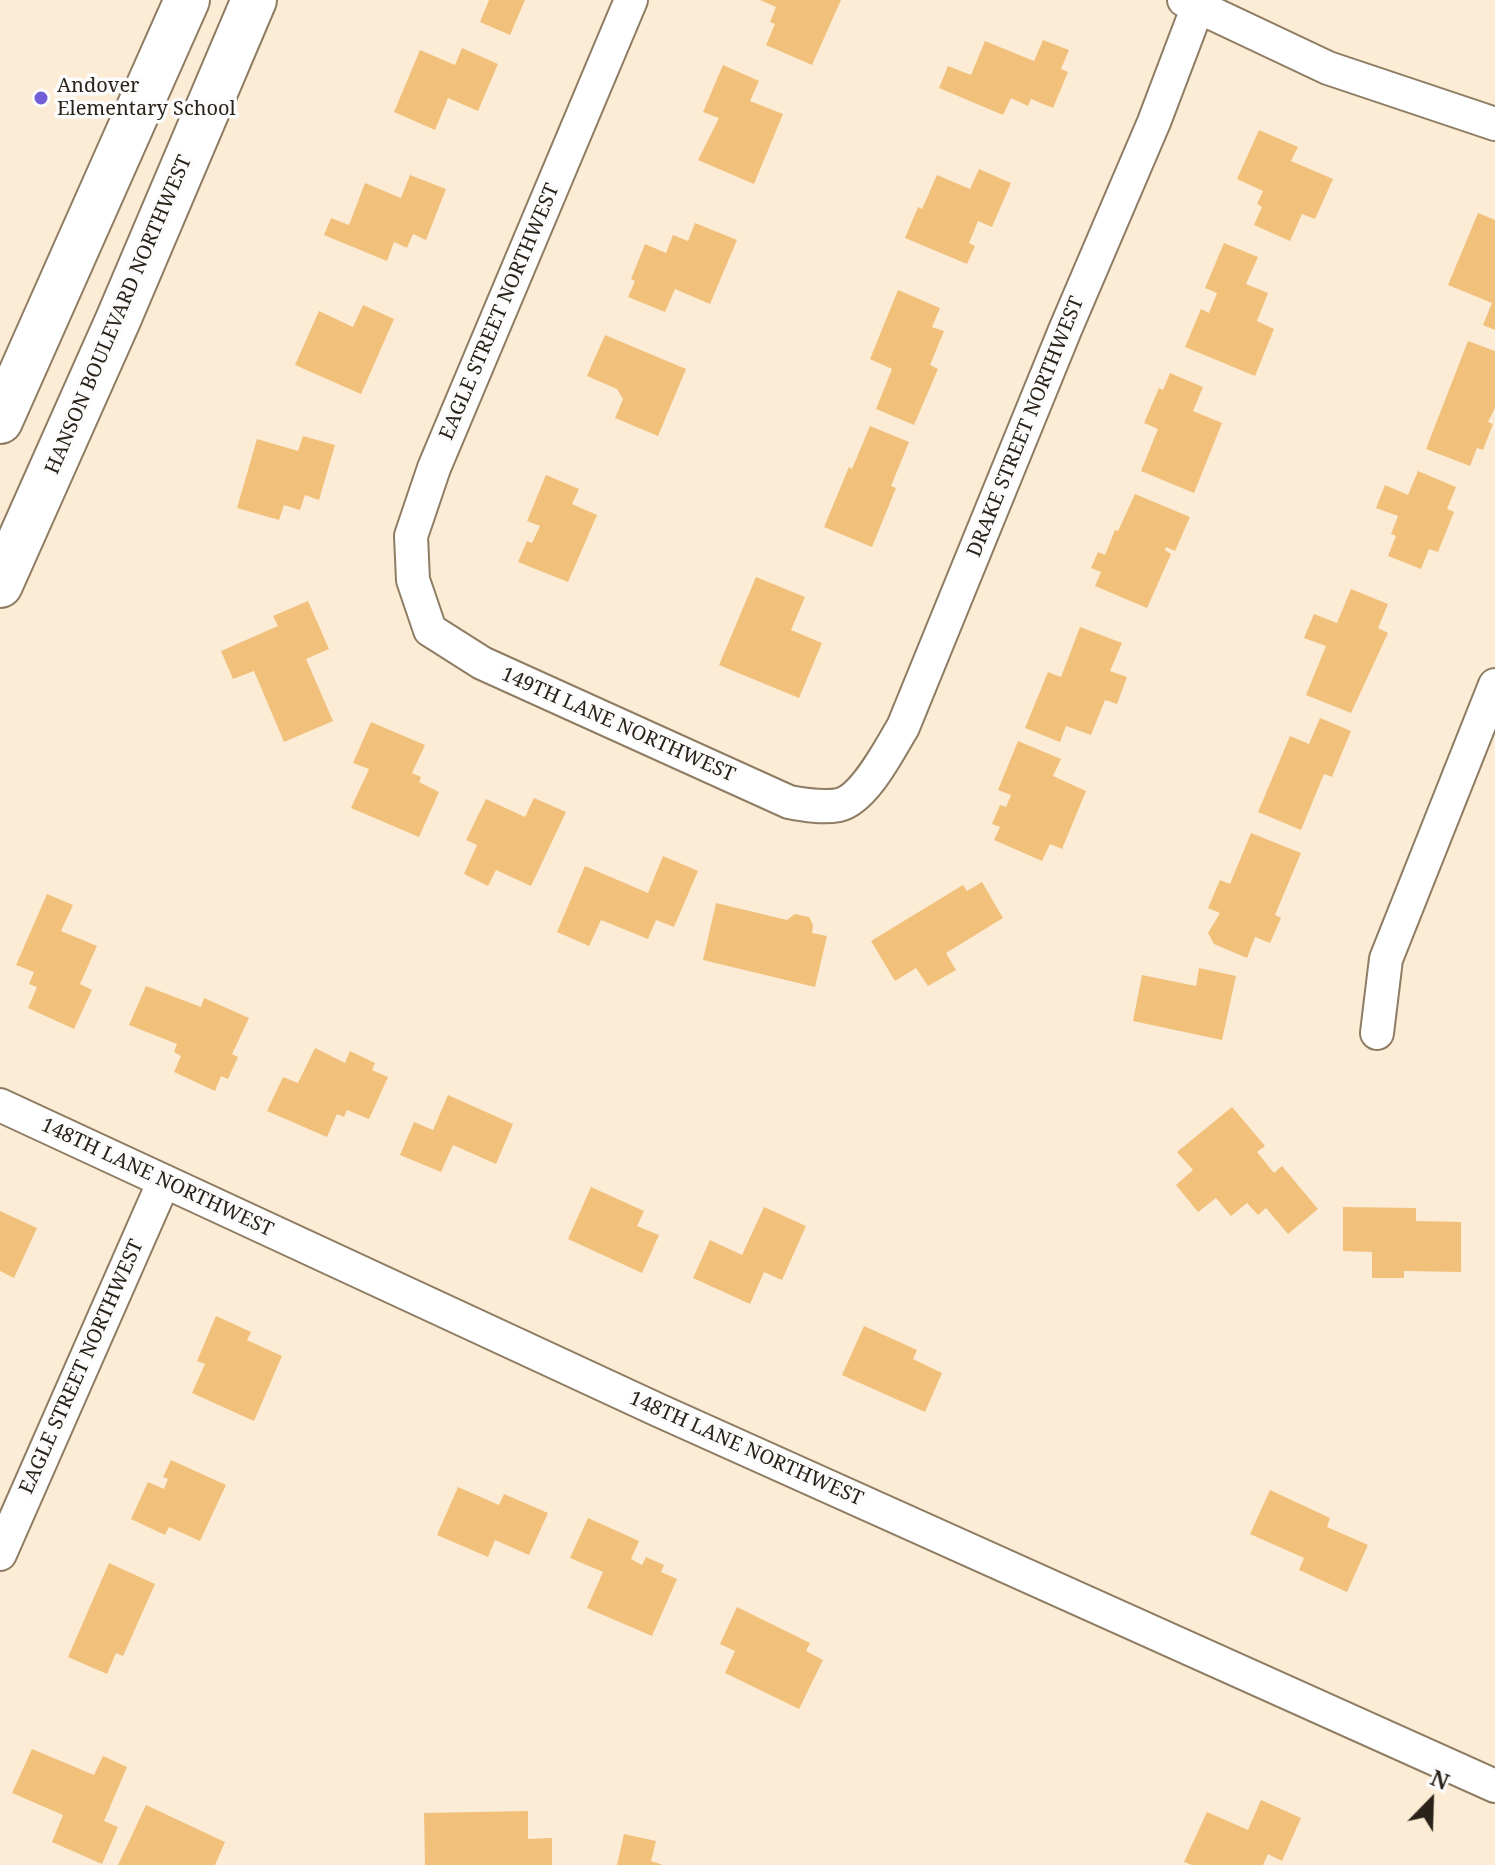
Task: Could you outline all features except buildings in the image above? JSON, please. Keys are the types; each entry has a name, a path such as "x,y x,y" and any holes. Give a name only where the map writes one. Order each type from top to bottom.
{"main road":[{"path":"0,421 187,0"},
{"name":"HANSON BOULEVARD NORTHWEST","path":"0,585 118,320 254,0"}],"street":[{"name":"EAGLE STREET NORTHWEST","path":"430,630 413,580 411,536 434,468 631,0"},
{"path":"1191,3 1328,68 1495,124"},
{"name":"DRAKE STREET NORTHWEST","path":"812,806 842,805 874,777 903,727 1154,122 1191,3"},
{"name":"149TH LANE NORTHWEST","path":"430,630 496,669 789,802 812,806"},
{"path":"1377,1033 1386,959 1495,685"},
{"name":"148TH LANE NORTHWEST","path":"0,1105 643,1403 1495,1786"},
{"name":"EAGLE STREET NORTHWEST","path":"0,1554 164,1181"}],"place":[{"name":"Andover Elementary School","path":"41,98"}]}
